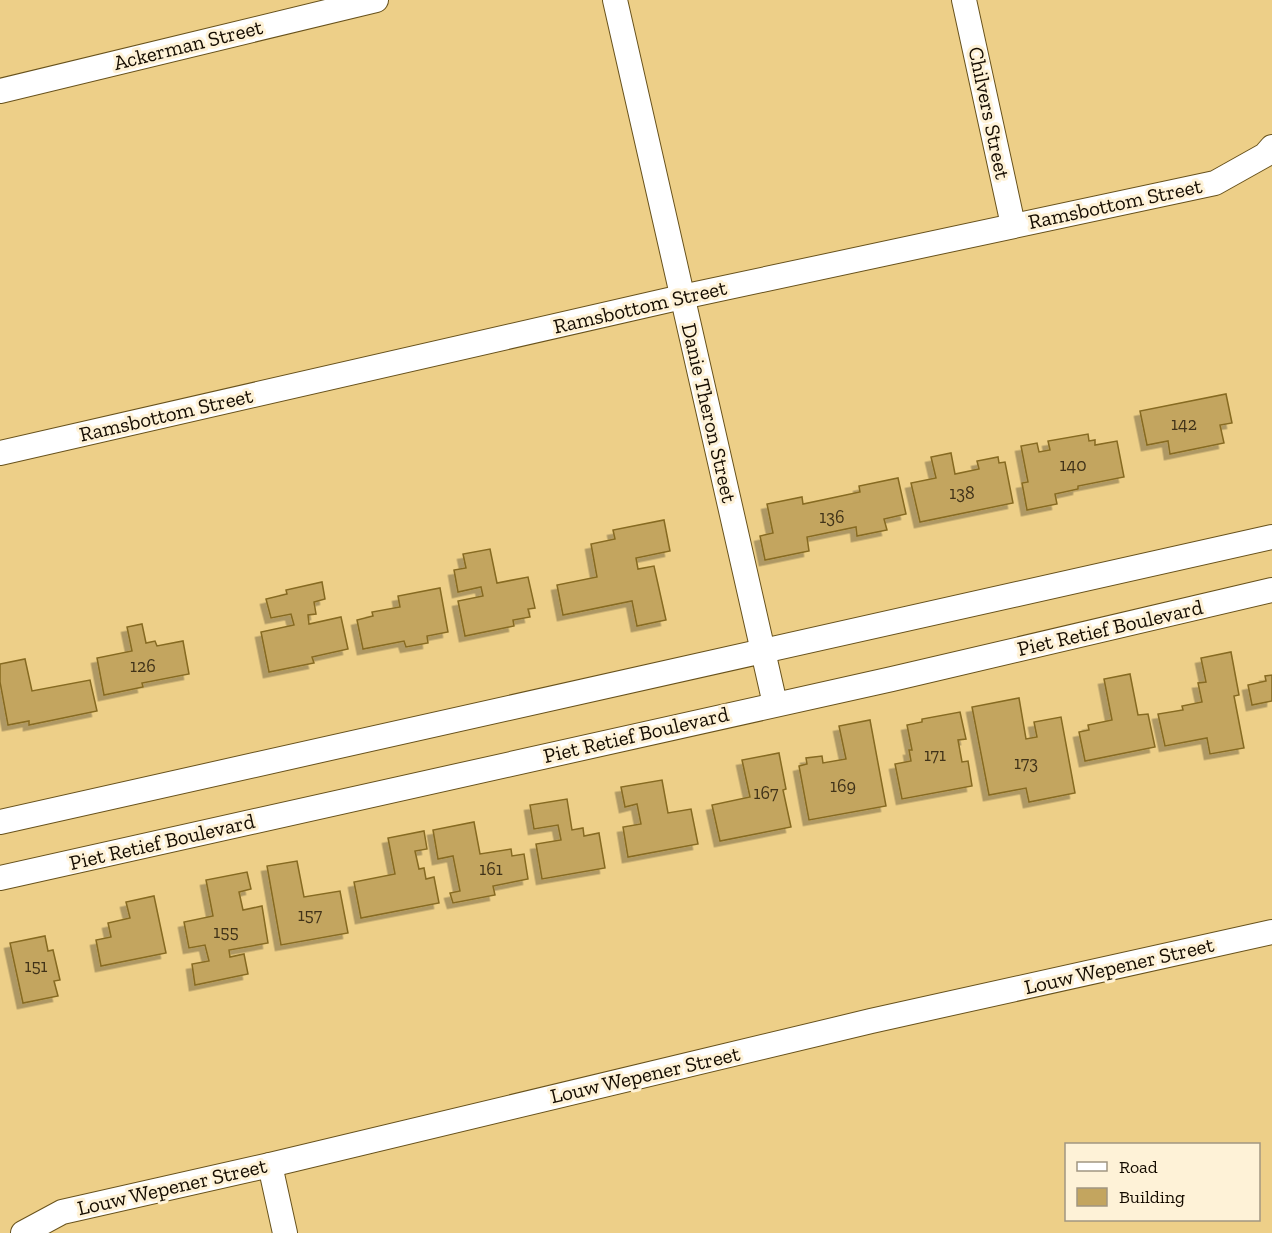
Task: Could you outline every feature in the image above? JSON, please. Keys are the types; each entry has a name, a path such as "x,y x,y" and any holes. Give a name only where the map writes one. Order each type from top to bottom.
{"street":[{"name":"Ackerman Street","path":"0,90 376,0"},
{"name":"Danie Theron Street","path":"615,0 775,704"},
{"name":"Chilvers Street","path":"964,0 1013,225"},
{"name":"Ramsbottom Street","path":"0,453 682,297 1215,183 1265,155 1272,147"},
{"path":"0,822 1272,537"},
{"name":"Piet Retief Boulevard","path":"0,878 892,679 1272,590"},
{"name":"Louw Wepener Street","path":"23,1233 62,1212 270,1165 872,1021 1272,932"},
{"path":"270,1165 285,1233"}],"building":[{"path":"1226,394 1232,423 1220,425 1224,443 1170,454 1168,441 1147,445 1140,411"},
{"path":"1088,434 1089,441 1095,440 1095,445 1117,441 1124,477 1078,486 1078,489 1055,494 1057,504 1027,510 1022,483 1028,482 1021,446 1037,443 1039,452 1050,450 1048,441"},
{"path":"951,453 955,474 979,469 977,461 998,457 999,463 1005,462 1013,503 920,522 911,483 936,478 931,457"},
{"path":"898,478 906,514 884,519 887,530 857,536 856,527 807,537 809,551 765,560 760,536 773,533 767,504 802,497 803,504 860,492 859,486"},
{"path":"664,520 670,551 636,558 638,569 654,566 666,620 637,626 632,601 563,615 557,585 597,577 591,544 615,539 613,530"},
{"path":"490,549 497,583 528,577 535,608 528,609 530,617 513,620 514,626 465,636 458,601 483,596 481,587 458,592 454,570 466,568 463,554"},
{"path":"322,582 325,599 314,602 316,614 308,615 309,624 341,617 348,649 312,657 314,663 269,672 261,632 294,625 291,614 271,618 266,599 287,594 286,590"},
{"path":"440,588 448,632 427,636 428,643 406,647 404,641 363,649 357,620 373,616 372,612 400,607 398,596"},
{"path":"142,624 146,643 155,641 157,646 183,641 189,674 142,683 143,687 104,695 97,658 132,651 127,627"},
{"path":"1231,652 1239,695 1234,696 1244,748 1210,754 1207,738 1165,746 1158,714 1183,710 1182,706 1202,702 1198,683 1206,682 1201,658"},
{"path":"25,659 32,691 90,680 97,711 29,725 29,721 8,725 0,682 0,664"},
{"path":"1130,674 1138,715 1148,714 1155,747 1085,761 1079,732 1089,730 1088,725 1112,720 1104,679"},
{"path":"1272,675 1272,701 1252,705 1248,685 1266,681 1265,676"},
{"path":"1019,698 1026,739 1037,737 1034,722 1061,717 1075,793 1029,802 1026,788 989,795 972,707"},
{"path":"960,712 966,739 958,740 962,762 968,761 972,786 902,799 895,764 911,761 909,750 912,750 907,725 922,722 922,719"},
{"path":"870,720 886,806 809,820 799,766 807,764 806,758 822,756 823,763 846,759 839,726"},
{"path":"779,753 786,789 783,790 791,827 720,841 712,805 750,797 742,760"},
{"path":"662,780 668,813 691,809 698,844 628,857 623,827 641,824 637,804 625,807 621,787"},
{"path":"567,799 572,830 583,828 584,836 599,833 605,868 542,879 536,844 561,840 558,825 534,829 530,805"},
{"path":"474,822 480,854 511,849 512,856 524,854 528,879 493,886 495,895 453,903 450,893 460,891 453,856 438,859 433,830"},
{"path":"424,831 427,849 415,851 419,869 424,868 426,879 434,877 439,903 361,918 354,882 395,874 388,838"},
{"path":"297,861 304,897 340,891 348,933 281,945 267,866"},
{"path":"247,872 251,889 239,892 243,910 262,906 268,943 229,950 230,957 244,954 248,974 195,985 192,964 209,961 205,945 189,948 184,922 213,916 206,880"},
{"path":"154,896 166,953 101,966 96,940 111,937 108,923 130,918 126,902"},
{"path":"45,936 48,951 53,950 60,980 54,981 58,996 23,1003 10,943"}]}
